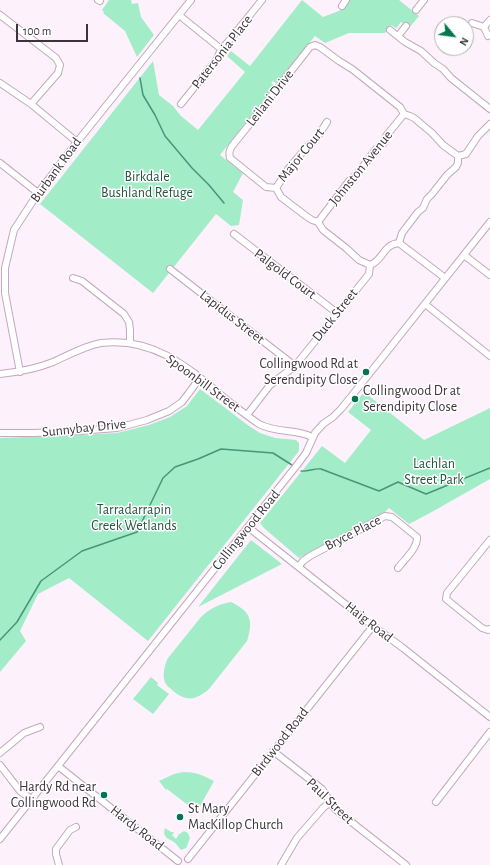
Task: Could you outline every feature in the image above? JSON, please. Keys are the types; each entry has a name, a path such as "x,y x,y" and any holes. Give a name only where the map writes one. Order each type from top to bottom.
{"street":[{"name":"Burbank Road","path":"20,372 5,293 2,267 14,230 38,193 77,142 191,0"},
{"name":"Patersonia Place","path":"181,104 217,59 221,49 262,0"},
{"path":"342,6 346,0"},
{"path":"416,10 424,0"},
{"path":"0,15 56,58 60,65 58,73 31,104"},
{"path":"179,15 221,49"},
{"path":"484,27 490,20"},
{"path":"474,23 484,27 488,36"},
{"path":"398,36 406,26"},
{"path":"390,30 405,42 421,51 443,69 451,78 490,109"},
{"name":"Leilani Drive","path":"370,265 359,260 323,230 318,222 306,216 280,196 276,188 266,187 230,158 229,153 232,146 310,46 315,45 320,47 352,69 400,107 404,114 414,118 432,133 443,145 458,156"},
{"path":"0,83 31,104 77,142"},
{"name":"Johnston Avenue","path":"318,222 349,181 358,173 376,149 383,144 386,136 404,114"},
{"name":"Major Court","path":"276,188 304,149 316,139 327,122"},
{"path":"399,243 402,234 418,212 423,208 427,199 446,175 456,167 458,163 458,156 466,154 478,136 490,124"},
{"path":"0,163 38,193"},
{"name":"Collingwood Road","path":"0,839 303,458 312,437 318,428 337,413 350,398 490,222"},
{"name":"Palgold Court","path":"234,234 336,313"},
{"path":"370,265 376,262 393,243 399,243 445,278"},
{"path":"464,254 490,275"},
{"name":"Duck Street","path":"246,415 270,384 294,366 369,274 370,265"},
{"name":"Lapidus Street","path":"170,268 294,366"},
{"path":"73,278 82,281 124,314 129,322 130,343"},
{"path":"425,304 490,356"},
{"name":"Spoonbill Street","path":"0,374 29,370 93,345 130,343 153,349 180,363 261,425 274,430 300,433 312,437"},
{"name":"Sunnybay Drive","path":"0,433 33,433 117,428 147,420 169,411 182,402 200,378"},
{"name":"Bryce Place","path":"298,566 310,556 385,516 392,518 417,537 418,542 415,547 398,568"},
{"name":"Haig Road","path":"248,527 490,717"},
{"path":"490,540 448,593 446,598 482,628 488,630 490,629"},
{"name":"Birdwood Road","path":"189,862 274,751 373,626"},
{"path":"0,753 24,733 40,727"},
{"path":"436,802 490,732"},
{"name":"Paul Street","path":"274,751 322,790 329,803 335,809 406,865"},
{"path":"0,765 20,791 31,799"},
{"name":"Hardy Road","path":"58,766 178,863"},
{"path":"281,865 296,838 329,803"},
{"path":"58,865 56,849 70,830 76,827"},
{"path":"178,863 183,858 189,862"}],"green space":[{"path":"109,0 131,0 132,4 138,3 141,17 154,35 137,57 125,31 103,13 104,12 102,10"},
{"name":"Birkdale Bushland Refuge","path":"302,0 323,17 339,11 350,0 399,0 419,16 409,28 401,22 396,28 391,25 385,33 349,33 325,43 315,36 277,84 273,81 271,83 275,86 220,155 243,173 233,192 243,200 239,225 231,226 216,214 153,293 40,204 153,61 159,95 198,130 245,72 227,56 231,51 250,66"},
{"name":"Tarradarrapin Creek Wetlands","path":"200,389 260,433 275,438 296,440 299,443 299,451 148,641 69,578 38,594 20,631 26,641 0,672 0,438 117,433 149,425 170,417 187,406"},
{"name":"Lachlan Street Park","path":"364,392 424,440 490,408 490,479 409,524 389,508 384,513 299,558 260,523 322,446 345,463 371,430 348,412"},
{"path":"251,540 282,564 198,607"},
{"path":"231,602 242,609 249,617 250,627 247,641 209,689 195,698 185,698 181,696 164,681 165,665 168,658 204,614 211,609"},
{"path":"151,677 158,683 157,685 169,694 153,714 133,699"},
{"path":"183,772 199,774 214,781 197,810 193,809 167,789 166,790 159,781 174,774"},
{"path":"165,828 174,833 172,835 176,839 178,835 184,831 188,833 190,838 186,848 181,850 175,843 166,837 164,835"}],"waterway":[{"path":"140,78 143,95 165,136 224,203"},
{"path":"0,640 17,622 41,581 82,551 137,532 163,478 175,467 221,449 273,453 292,465"},
{"path":"301,471 321,469 379,491 398,482 426,494 490,468"}],"place":[{"name":"Collingwood Rd at Serendipity Close","path":"366,372"},
{"name":"Collingwood Dr at Serendipity Close","path":"355,399"},
{"name":"Hardy Rd near Collingwood Rd","path":"104,795"},
{"name":"St Mary MacKillop Church","path":"180,817"}]}
